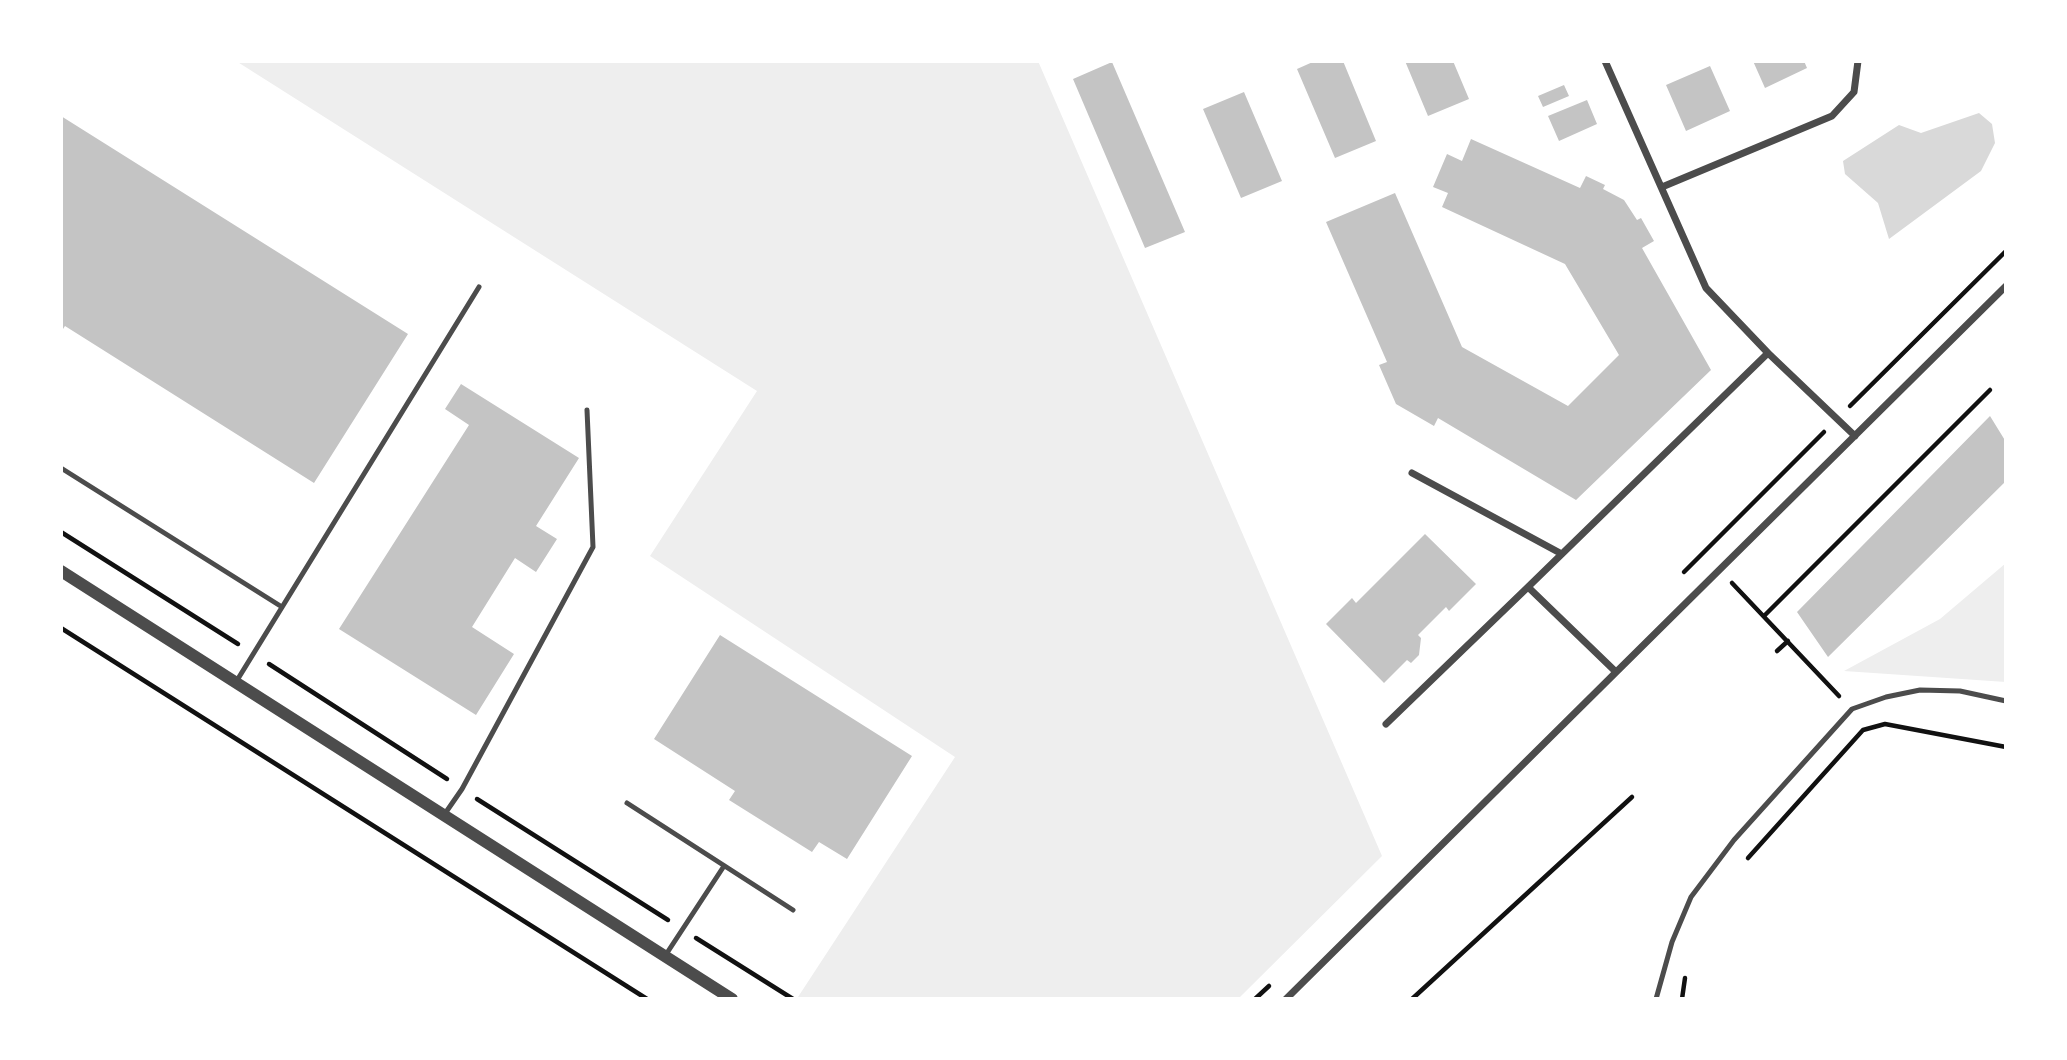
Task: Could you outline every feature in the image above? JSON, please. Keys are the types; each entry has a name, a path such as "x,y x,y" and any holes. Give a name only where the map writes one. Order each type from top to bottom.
{"street":[{"path":"1605,61 1706,288 1768,353 1855,436"},
{"path":"1662,187 1832,116 1854,92 1858,61"},
{"path":"1286,999 2006,286"},
{"path":"1386,723 1768,353"},
{"path":"1412,473 1560,553"},
{"path":"61,571 732,999"},
{"path":"1528,587 1616,672"}],"lane":[{"path":"236,682 479,287"},
{"path":"444,815 462,789 593,547 587,410"},
{"path":"61,468 282,607"},
{"path":"1656,999 1672,942 1691,897 1734,840 1852,709 1886,697 1920,690 1960,691 2006,701"},
{"path":"626,803 793,911"},
{"path":"665,956 724,866"}],"path":[{"path":"1679,578 2006,251"},
{"path":"1764,616 1990,390"},
{"path":"61,532 793,999"},
{"path":"1719,569 1852,709"},
{"path":"61,628 647,999"},
{"path":"1777,651 1788,642"},
{"path":"1743,863 1863,730 1885,724 2006,747"},
{"path":"1412,999 1632,797"},
{"path":"1682,999 1686,972"},
{"path":"1255,999 1275,979"}],"shaded area":[{"path":"236,61 1038,61 1382,856 1238,999 798,997 955,757 650,556 757,391"},
{"path":"1979,113 1992,124 1995,143 1981,171 1889,239 1878,203 1845,174 1843,161 1899,125 1921,133"},
{"path":"2006,563 2006,682 1844,671 1940,619"}],"building":[{"path":"1315,61 1343,61 1376,141 1335,158 1297,69"},
{"path":"1405,61 1453,61 1469,99 1428,116"},
{"path":"1753,61 1804,61 1807,68 1765,88"},
{"path":"1112,62 1185,232 1145,248 1073,79"},
{"path":"1710,66 1730,111 1686,131 1666,85"},
{"path":"1564,85 1569,96 1543,107 1538,96"},
{"path":"1244,92 1282,181 1241,198 1203,109"},
{"path":"1587,100 1597,124 1559,141 1548,116"},
{"path":"61,116 408,334 314,483 65,326 61,332"},
{"path":"1471,139 1580,188 1586,176 1605,185 1603,189 1624,200 1637,220 1641,218 1654,241 1642,248 1711,370 1576,500 1438,418 1434,426 1396,404 1379,365 1387,362 1326,222 1395,193 1462,347 1568,406 1619,355 1565,264 1442,207 1448,193 1433,187 1447,154 1462,161"},
{"path":"461,384 579,458 536,526 557,539 536,572 515,558 472,627 514,654 476,715 339,629 469,425 445,409"},
{"path":"1990,416 2006,442 2006,481 1828,657 1797,612"},
{"path":"1425,534 1476,584 1449,611 1446,607 1418,635 1421,638 1419,655 1411,663 1407,660 1384,683 1326,624 1352,598 1356,603"},
{"path":"720,635 912,756 847,859 819,842 812,852 729,800 735,791 654,739"}]}
